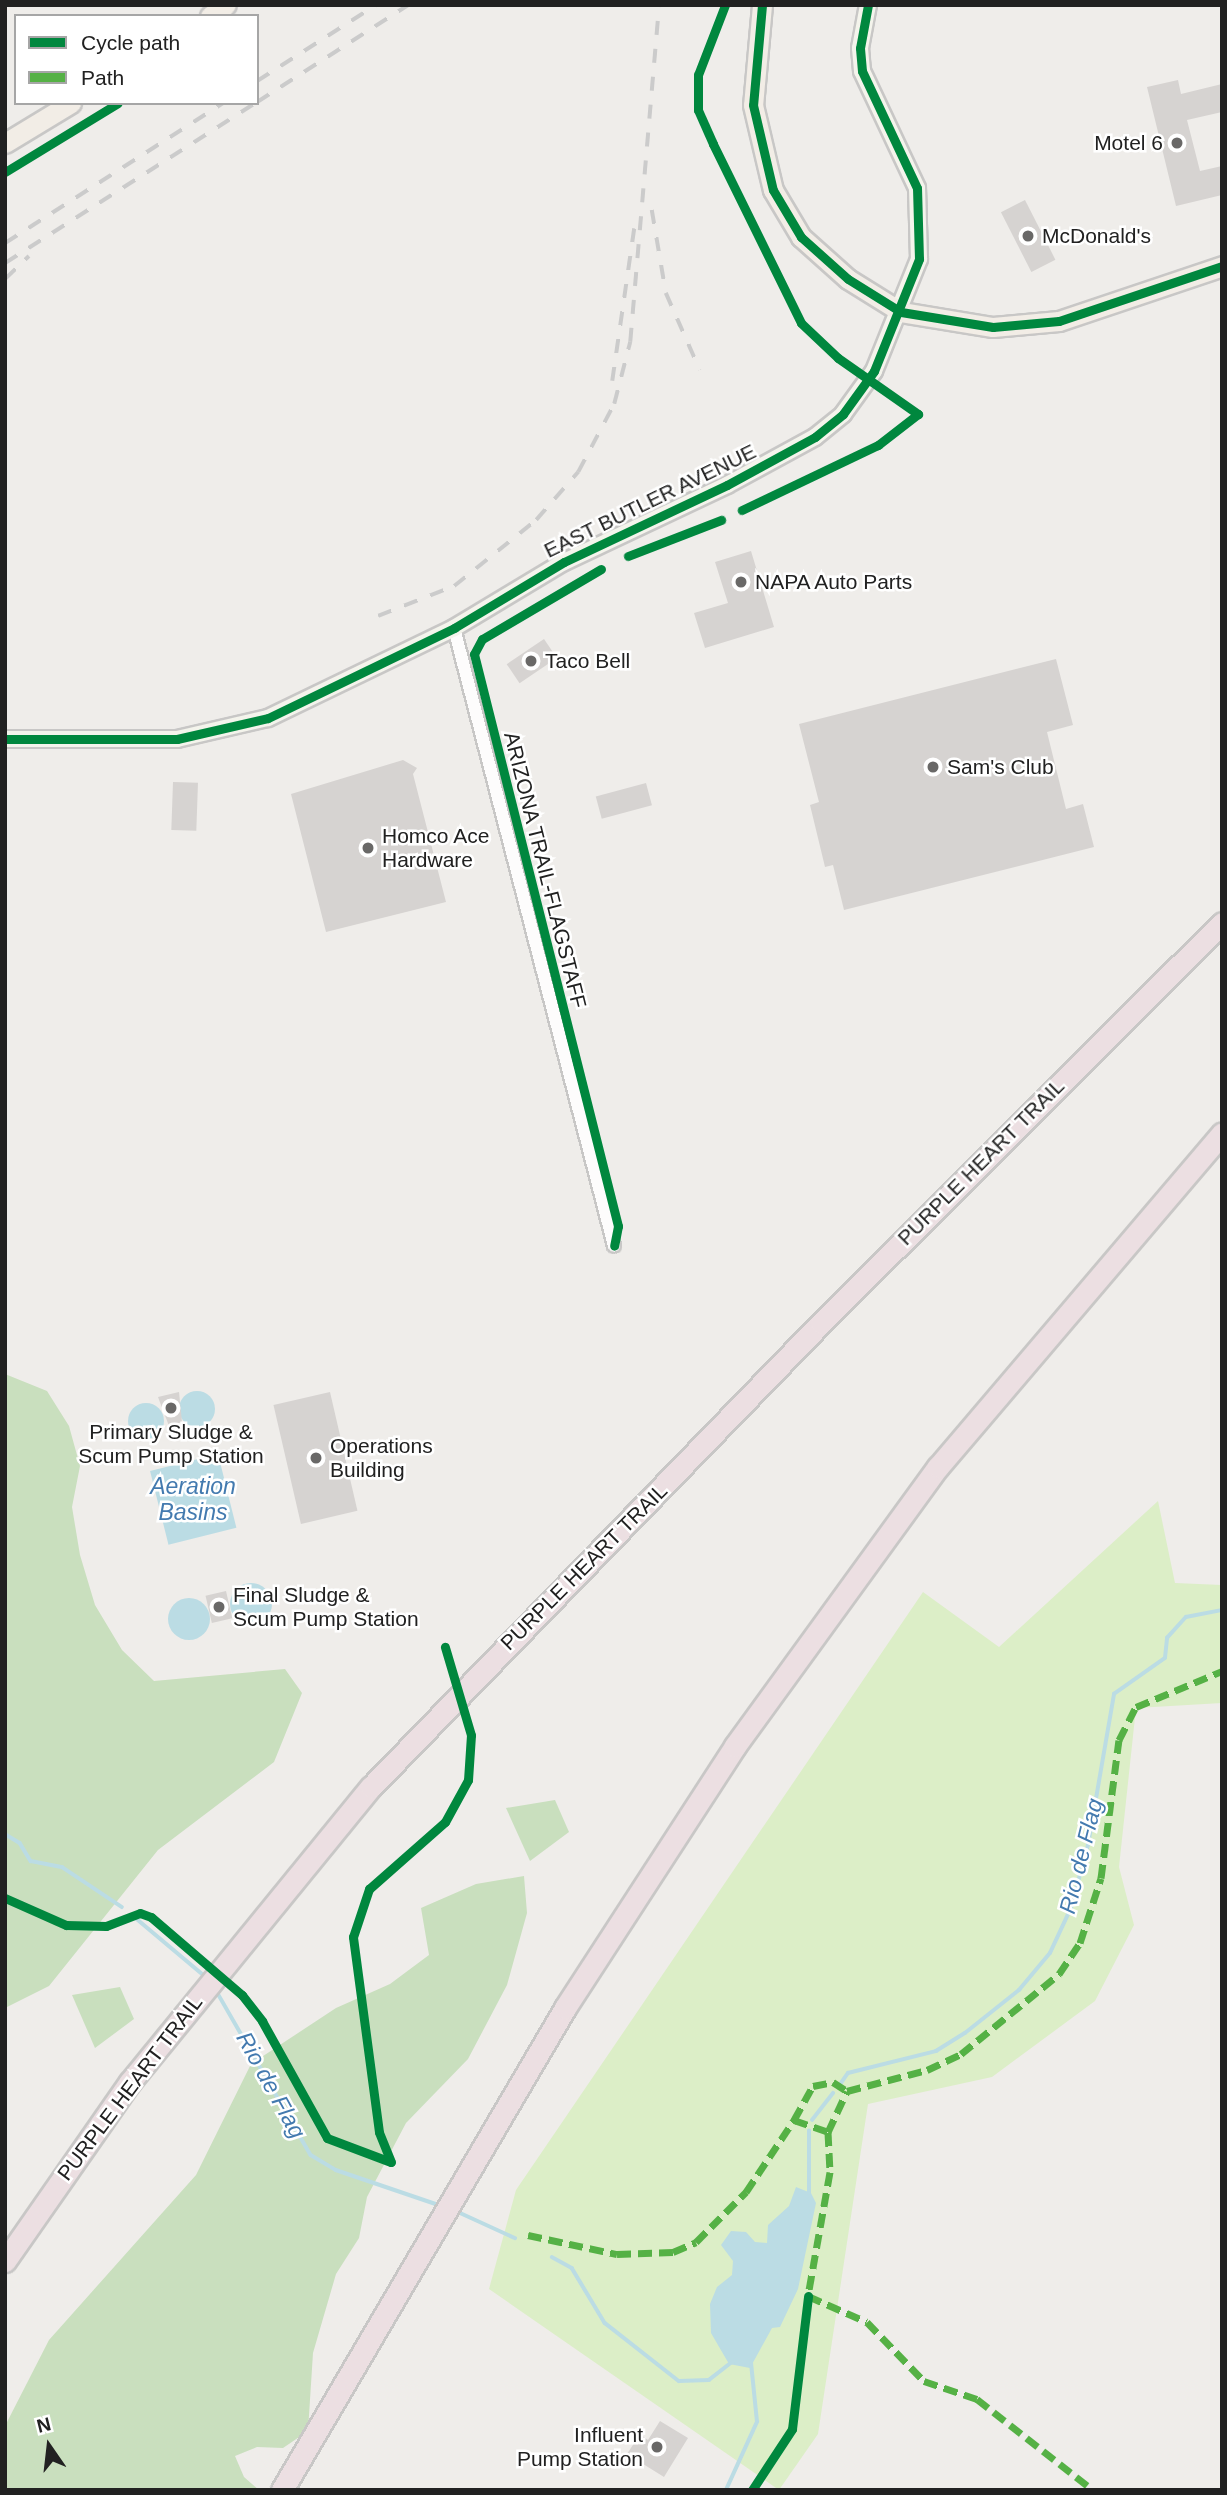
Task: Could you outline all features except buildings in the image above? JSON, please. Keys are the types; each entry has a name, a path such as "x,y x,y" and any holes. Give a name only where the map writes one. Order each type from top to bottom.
{"highway":[{"path":"1174,971 1222,911"},
{"name":"PURPLE HEART TRAIL","path":"5,2261 130,2082 314,1852 529,1620 1222,923"},
{"path":"282,2490 397,2300 508,2104 644,1881 877,1549 1020,1368 1222,1133"}],"main road":[{"path":"762,5 753,105 773,190 801,237 848,279 901,312 993,327 1059,321 1222,266"},
{"name":"EAST BUTLER AVENUE","path":"5,739 177,739 268,718 454,628 564,562 815,437 843,414 863,387 901,312 919,259 921,219 907,164 862,71 860,48 868,5"},
{"path":"5,143 68,105"}],"street":[{"path":"454,628 614,1246"}],"green space":[{"path":"5,1374 47,1391 69,1426 80,1466 72,1507 80,1555 95,1605 122,1650 154,1681 285,1669 302,1693 274,1762 158,1850 49,1986 5,2008"},
{"path":"1158,1501 1175,1583 1222,1585 1222,1703 1136,1708 1119,1867 1134,1925 1095,2001 992,2077 868,2104 818,2434 779,2490 489,2289 516,2190 923,1592 999,1647"},
{"path":"555,1800 569,1832 530,1861 506,1808"},
{"path":"524,1876 527,1913 507,1985 468,2059 406,2123 367,2197 359,2238 336,2274 313,2353 308,2431 283,2448 257,2447 235,2456 244,2477 259,2490 5,2490 5,2426 49,2340 196,2175 251,2064 336,2008 390,1984 429,1955 421,1908 476,1884"},
{"path":"120,1987 134,2019 95,2048 72,1995"}],"water":[{"path":"197,1391 210,1396 215,1409 210,1422 197,1427 184,1422 179,1409 184,1396"},
{"path":"146,1403 159,1408 164,1421 159,1434 146,1439 133,1434 128,1421 133,1408"},
{"name":"Aeration Basins","path":"218,1454 236,1528 168,1545 150,1471"},
{"path":"251,1583 266,1589 272,1604 266,1619 251,1625 236,1619 230,1604 236,1589"},
{"path":"189,1598 204,1604 210,1619 204,1634 189,1640 174,1634 168,1619 174,1604"},
{"path":"796,2187 811,2193 816,2203 798,2289 780,2327 772,2328 750,2368 729,2364 711,2333 710,2304 717,2287 732,2275 733,2261 721,2245 731,2231 746,2232 755,2242 767,2243 768,2225 789,2206"}],"waterway":[{"name":"Rio de Flag","path":"841,2083 848,2073 936,2051 965,2033 1019,1990 1050,1953 1071,1908 1088,1845 1114,1694 1165,1658 1167,1638 1186,1617 1222,1610"},
{"name":"Rio de Flag","path":"5,1834 20,1843 31,1861 62,1867 122,1907"},
{"name":"Rio de Flag","path":"137,1919 207,1978"},
{"name":"Rio de Flag","path":"216,1990 311,2155 336,2170 442,2206"},
{"name":"Rio de Flag","path":"812,2120 833,2093"},
{"name":"Rio de Flag","path":"809,2131 809,2198"},
{"name":"Rio de Flag","path":"456,2211 515,2238"},
{"name":"Rio de Flag","path":"552,2257 572,2268 605,2323 679,2381 709,2380 732,2362"},
{"path":"726,2490 757,2422 751,2363"}],"railway":[{"path":"259,80 376,5"},
{"path":"259,101 408,5"},
{"path":"378,616 454,586 536,520 578,472 614,404 630,342 659,5"},
{"path":"5,243 220,105"},
{"path":"5,263 252,105"},
{"path":"652,210 666,293 700,370"},
{"path":"612,381 634,229"},
{"path":"5,279 29,256"}],"marked path":[{"path":"828,2132 847,2091 927,2070 961,2054 1059,1974 1080,1943 1101,1878 1119,1740 1136,1707 1222,1671"},
{"path":"794,2120 813,2086 833,2082 847,2091"},
{"path":"528,2235 617,2254 673,2252 696,2242 746,2192 794,2120 828,2132 830,2172 808,2296 867,2322 924,2381 977,2399 1093,2490"}],"cycle path":[{"path":"725,5 698,75 698,110 713,144 801,323 838,358 918,414 878,445 742,510"},
{"path":"762,5 753,105 773,190 801,237 848,279 901,312 993,327 1059,321 1222,266"},
{"path":"5,739 177,739 268,718 454,628 564,562 727,485 815,437 843,414 874,371 919,259 917,188 862,71 860,48 868,5"},
{"path":"5,172 115,105"},
{"path":"628,556 721,520"},
{"name":"ARIZONA TRAIL-FLAGSTAFF","path":"601,569 482,639 474,654 618,1226 614,1246"},
{"path":"391,2162 379,2132 353,1937 369,1889 445,1822 468,1780 471,1735 445,1647"},
{"path":"5,1898 66,1925 106,1926 140,1913 151,1917 242,1995 262,2021 327,2138 391,2162"},
{"path":"752,2490 792,2429 808,2296"}],"place":[{"name":"Motel 6","path":"1177,143"},
{"name":"McDonald's","path":"1028,236"},
{"name":"NAPA Auto Parts","path":"741,582"},
{"name":"Taco Bell","path":"531,661"},
{"name":"Sam's Club","path":"933,767"},
{"name":"Homco Ace Hardware","path":"368,848"},
{"name":"Primary Sludge & Scum Pump Station","path":"171,1408"},
{"name":"Operations Building","path":"316,1458"},
{"name":"Final Sludge & Scum Pump Station","path":"219,1607"},
{"name":"Influent Pump Station","path":"657,2447"}]}
